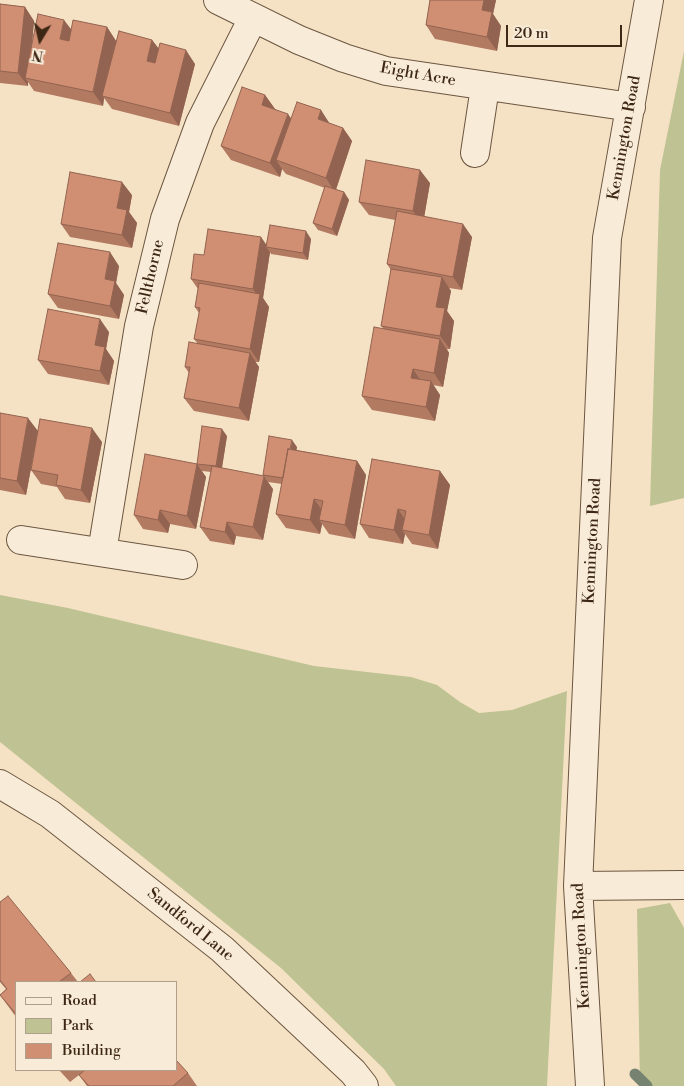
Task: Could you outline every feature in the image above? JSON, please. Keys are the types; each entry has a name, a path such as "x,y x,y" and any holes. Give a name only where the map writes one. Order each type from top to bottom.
{"street":[{"name":"Eight Acre","path":"218,0 299,40 344,58 386,71 631,107"},
{"name":"Kennington Road","path":"590,1086 578,886 607,238 649,0"},
{"name":"Fellthorne","path":"102,552 139,326 164,219 200,123 253,18"},
{"path":"475,153 485,87"},
{"path":"21,540 183,565"},
{"name":"Sandford Lane","path":"0,784 50,814 222,949 353,1072 364,1086"},
{"path":"578,886 684,885"}],"green space":[{"path":"684,51 684,498 650,506 660,170"},
{"path":"0,595 68,608 314,666 411,677 437,685 479,713 512,710 567,691 547,1086 396,1086 384,1069 281,968 0,742"},
{"path":"670,903 684,928 684,1086 640,1086 637,909"}],"building":[{"path":"430,0 484,0 482,10 492,12 487,37 426,25"},
{"path":"0,4 25,7 18,73 0,71"},
{"path":"38,14 64,20 60,39 69,41 73,20 107,27 93,92 25,78"},
{"path":"119,31 152,40 147,61 155,63 160,43 186,50 170,113 102,96"},
{"path":"242,87 265,95 262,105 288,114 270,163 221,146"},
{"path":"297,102 321,110 318,119 343,128 326,178 276,160"},
{"path":"366,160 420,170 413,211 359,202"},
{"path":"70,172 122,182 117,208 127,210 122,235 61,224"},
{"path":"325,186 344,192 332,229 313,223"},
{"path":"397,211 463,224 453,277 387,264"},
{"path":"270,225 306,231 303,253 266,247"},
{"path":"208,229 261,237 253,289 191,279 194,254 204,255"},
{"path":"58,243 110,252 105,279 115,281 110,306 48,294"},
{"path":"391,269 442,277 436,307 445,308 440,336 381,326"},
{"path":"199,283 260,294 250,349 194,339 200,308 195,307"},
{"path":"48,309 100,319 95,345 105,347 100,371 38,360"},
{"path":"374,327 440,339 434,373 413,369 411,378 431,381 426,407 362,396"},
{"path":"189,342 250,353 239,408 184,398 190,367 185,367"},
{"path":"0,413 28,418 17,481 0,478"},
{"path":"40,419 92,428 81,490 56,485 58,475 31,470"},
{"path":"202,426 222,429 216,466 197,464"},
{"path":"269,436 292,440 290,449 288,449 283,478 263,475"},
{"path":"288,449 357,461 345,525 319,520 323,501 314,499 310,520 276,514"},
{"path":"145,454 197,464 187,516 160,510 158,520 134,515"},
{"path":"372,459 440,471 429,535 402,530 406,511 398,509 394,530 360,524"},
{"path":"212,466 264,476 253,527 227,522 225,532 200,527"},
{"path":"8,896 71,973 60,981 15,981 15,1013 0,995 7,989 0,980 0,902"},
{"path":"90,974 95,981 81,981"},
{"path":"178,1062 188,1073 173,1086 89,1086 79,1075 84,1071 178,1071"}],"waterway":[{"path":"635,1074 647,1086"}]}
